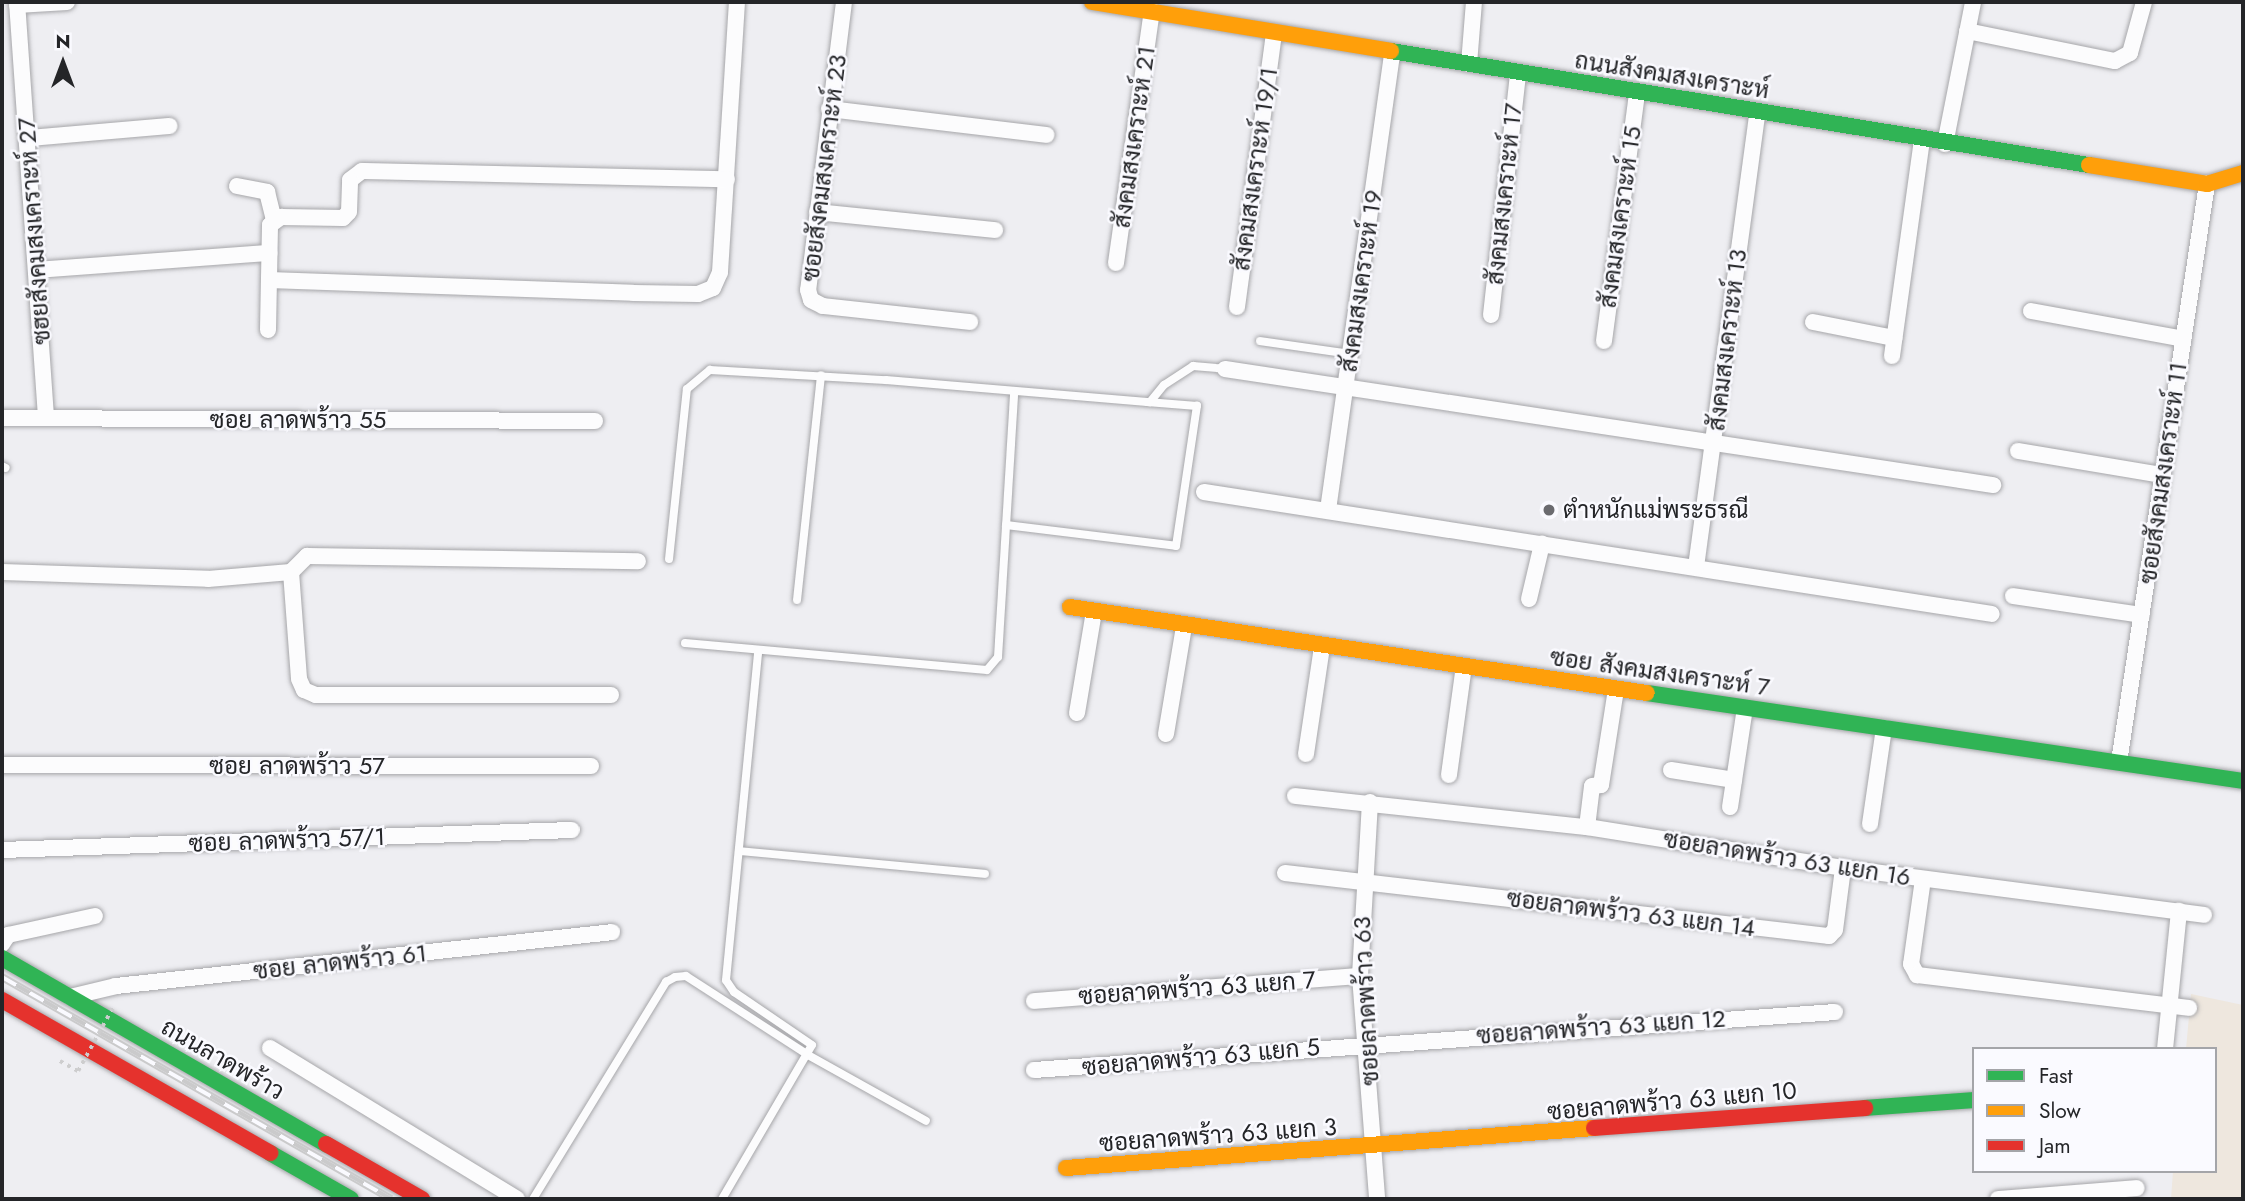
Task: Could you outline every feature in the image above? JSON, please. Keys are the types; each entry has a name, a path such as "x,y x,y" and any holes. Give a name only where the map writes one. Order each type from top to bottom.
{"street":[{"path":"17,4 67,2"},
{"path":"269,279 698,294 713,288 720,272 737,2"},
{"name":"ซอยสังคมสงเคราะห์ 23","path":"844,2 817,212 811,300 824,306 970,322"},
{"name":"ถนนสังคมสงเคราะห์","path":"1092,2 1152,11 1187,10 1274,32 1945,144 2207,184 2243,173"},
{"path":"1469,64 1474,2"},
{"path":"1945,144 1973,2"},
{"path":"1967,31 2115,61 2130,54 2144,2"},
{"name":"ซฮยสังคมสงเคราะห์ 27","path":"17,4 29,138 46,418"},
{"name":"สังคมสงเคราะห์ 21","path":"1116,263 1152,11"},
{"name":"สังคมสงเคราะห์ 19/1","path":"1237,307 1274,32"},
{"name":"สังคมสงเคราะห์ 19","path":"1328,510 1392,52"},
{"name":"สังคมสงเคราะห์ 17","path":"1491,315 1518,73"},
{"name":"สังคมสงเคราะห์ 15","path":"1604,341 1637,93"},
{"path":"829,108 1046,135"},
{"name":"สังคมสงเคราะห์ 13","path":"1696,567 1757,113"},
{"path":"29,138 169,126"},
{"path":"1892,356 1922,140"},
{"path":"274,220 343,219 349,212 350,180 362,171 727,179"},
{"name":"ซอยสังคมสงเคราะห์ 11","path":"2119,762 2207,184"},
{"path":"237,187 267,192 274,220 269,253 268,330"},
{"path":"817,212 995,230"},
{"path":"37,270 269,253"},
{"path":"2031,311 2183,339"},
{"path":"1813,322 1894,338"},
{"path":"1225,369 1346,389 1491,406 1993,485"},
{"name":"ซอย ลาดพร้าว 55","path":"2,418 595,421"},
{"path":"2018,451 2162,475"},
{"path":"1204,492 1992,614"},
{"path":"1529,599 1542,544"},
{"path":"2,572 208,579 291,572 307,556 638,561"},
{"path":"291,572 299,679 304,690 317,695 611,695"},
{"path":"2013,596 2142,615"},
{"name":"ซอย สังคมสงเคราะห์ 7","path":"1070,607 1322,647 2243,781"},
{"path":"1077,713 1094,611"},
{"path":"1166,734 1184,626"},
{"path":"1306,754 1322,647"},
{"path":"1449,775 1464,666"},
{"path":"1587,827 1592,786 1601,785 1616,689"},
{"path":"1730,807 1745,708"},
{"path":"1870,824 1884,728"},
{"name":"ซอย ลาดพร้าว 57","path":"2,765 591,766"},
{"path":"1671,770 1734,780"},
{"name":"ซอยลาดพร้าว 63 แยก 16","path":"1295,796 1587,827 1843,868 2204,915"},
{"name":"ซอยลาดพร้าว 63","path":"1370,802 1363,881 1360,976 1377,1199"},
{"name":"ซอย ลาดพร้าว 57/1","path":"2,850 572,830"},
{"name":"ซอยลาดพร้าว 63 แยก 14","path":"1363,881 1829,936 1835,930 1843,868"},
{"path":"1285,873 1363,881"},
{"path":"1923,878 1911,964 1917,975 2189,1008"},
{"path":"2165,1047 2179,911"},
{"path":"2,944 8,935 95,916"},
{"name":"ซอย ลาดพร้าว 61","path":"69,997 116,986 612,932"},
{"name":"ถนนลาดพร้าว","path":"2,958 422,1199"},
{"name":"ซอยลาดพร้าว 63 แยก 7","path":"1034,1001 1360,976"},
{"path":"2,1000 351,1199"},
{"name":"ซอยลาดพร้าว 63 แยก 12","path":"1367,1043 1835,1012"},
{"name":"ซอยลาดพร้าว 63 แยก 5","path":"1034,1070 1367,1043"},
{"path":"270,1048 517,1199"},
{"name":"ซอยลาดพร้าว 63 แยก 10","path":"1374,1148 1972,1100"},
{"name":"ซอยลาดพร้าว 63 แยก 3","path":"1066,1168 1374,1148"},
{"path":"1998,1199 2137,1188"}],"lane":[{"path":"1259,341 1351,354"},
{"path":"1147,402 1164,385 1193,366 1225,369"},
{"path":"668,559 687,388 710,370 821,375 1014,394 1197,406 1177,546 1006,524"},
{"path":"797,600 821,375"},
{"path":"685,643 987,670 998,657 1014,394"},
{"path":"722,1199 808,1055 810,1041 734,992 726,981 758,651"},
{"path":"739,851 985,874"},
{"path":"533,1199 666,982 675,977 686,976 808,1055 926,1121"}],"path":[{"path":"60,1061 78,1071 113,1007"}],"shaded area":[{"path":"2191,994 2243,1005 2243,1199 2171,1199 2173,1173 2217,1173 2217,1047 2186,1047"}],"railway":[{"path":"2,977 391,1199"}],"traffic: fast":[{"path":"1391,51 2089,165"},
{"path":"1647,693 2243,781"},
{"path":"2,958 326,1144"},
{"path":"1865,1108 1972,1100"},
{"path":"270,1153 351,1199"}],"traffic: slow":[{"path":"1092,2 1391,51"},
{"path":"2089,165 2207,184 2243,173"},
{"path":"1070,607 1647,693"},
{"path":"1066,1168 1594,1128"}],"traffic: jam":[{"path":"2,1000 270,1153"},
{"path":"1594,1128 1865,1108"},
{"path":"326,1144 422,1199"}],"place":[{"name":"ตำหนักแม่พระธรณี","path":"1549,510"}]}
